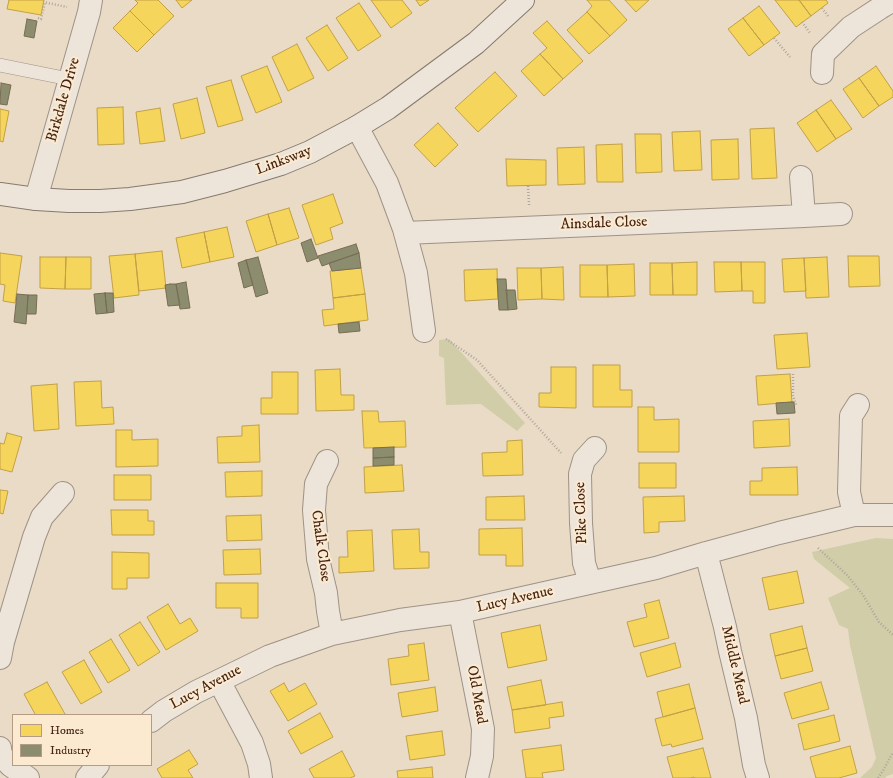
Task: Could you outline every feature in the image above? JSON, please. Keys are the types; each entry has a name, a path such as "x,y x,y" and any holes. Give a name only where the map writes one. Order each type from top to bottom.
{"street":[{"name":"Linksway","path":"0,194 36,199 69,201 130,199 182,192 281,164 310,152 357,127 394,104 476,43 523,0"},
{"path":"822,74 824,54 851,27 893,0"},
{"name":"Birkdale Drive","path":"36,199 89,12 82,4"},
{"path":"357,127 387,183 405,233 433,333"},
{"path":"801,177 804,216"},
{"name":"Ainsdale Close","path":"405,233 841,214"},
{"path":"854,515 849,492 851,416 858,406"},
{"name":"Pike Close","path":"590,582 584,563 581,523 580,474 584,460 595,448"},
{"name":"Chalk Close","path":"327,461 316,484 314,510 318,559 326,593 332,634"},
{"path":"0,658 5,635 27,559 42,517 63,493"},
{"name":"Lucy Avenue","path":"152,719 196,692 270,656 332,634 400,620 460,612 656,568 779,533 854,515 893,515"},
{"name":"Middle Mead","path":"706,553 723,618 758,778"},
{"name":"Old Mead","path":"460,612 483,729 482,756 477,778"},
{"path":"219,681 252,743 259,764 261,778"},
{"path":"0,753 10,765 28,778"},
{"path":"86,778 97,766"}],"lane":[{"path":"0,65 69,79"}],"path":[{"path":"38,18 41,19 44,2 82,4"},
{"path":"802,22 811,34"},
{"path":"774,38 790,57"},
{"path":"528,186 529,205"},
{"path":"433,333 477,360 580,474"},
{"path":"793,374 793,395 796,405"},
{"path":"816,546 847,575 863,595 879,622 893,636"},
{"path":"878,778 893,752"}],"shaded area":[{"path":"449,339 525,423 517,431 481,404 446,405 444,358 439,356 439,340"},
{"path":"876,538 893,539 893,774 885,778 860,778 872,767 876,758 850,645 848,629 839,625 828,598 850,588 814,559 812,552"}],"building: Homes":[{"path":"9,0 44,0 41,15 7,9"},
{"path":"135,0 158,0 174,16 154,35 130,11 138,3"},
{"path":"176,0 192,0 182,8"},
{"path":"371,0 402,0 412,13 391,28"},
{"path":"416,0 429,0 420,6"},
{"path":"587,0 609,0 627,20 610,36 587,12 592,6"},
{"path":"625,0 649,0 636,12"},
{"path":"775,0 799,0 811,16 796,27"},
{"path":"799,0 826,0 828,3 811,16"},
{"path":"359,3 381,36 358,51 336,18"},
{"path":"759,6 780,33 764,45 743,18"},
{"path":"130,11 154,35 137,52 113,28"},
{"path":"587,12 610,36 589,54 567,30"},
{"path":"743,18 764,45 749,56 728,29"},
{"path":"547,21 583,61 563,79 540,54 547,48 533,33"},
{"path":"327,25 348,58 328,71 306,38"},
{"path":"297,44 314,78 288,91 272,57"},
{"path":"540,54 563,79 544,96 521,71"},
{"path":"267,66 282,102 256,113 241,76"},
{"path":"876,66 893,91 893,97 879,106 859,78"},
{"path":"495,72 517,96 478,132 455,108"},
{"path":"859,78 879,106 863,118 843,89"},
{"path":"231,80 243,120 218,127 206,87"},
{"path":"197,98 205,133 181,139 173,104"},
{"path":"831,100 852,129 836,139 816,110"},
{"path":"123,107 124,144 98,145 97,108"},
{"path":"160,108 165,141 140,144 136,112"},
{"path":"0,109 9,111 3,142 0,141"},
{"path":"816,110 836,139 817,152 797,123"},
{"path":"438,123 458,145 435,167 414,145"},
{"path":"774,128 777,178 752,179 750,129"},
{"path":"700,131 702,170 674,171 672,132"},
{"path":"635,134 661,134 662,172 636,173"},
{"path":"738,139 739,179 712,180 711,140"},
{"path":"622,144 623,182 597,182 596,145"},
{"path":"584,147 585,184 558,185 557,148"},
{"path":"506,159 546,160 546,185 507,186"},
{"path":"333,194 343,223 330,228 333,239 316,245 302,205"},
{"path":"289,208 299,238 277,245 268,214"},
{"path":"268,214 277,245 256,252 246,221"},
{"path":"227,227 234,257 210,262 204,232"},
{"path":"204,232 210,262 182,268 176,238"},
{"path":"162,251 166,288 139,291 135,254"},
{"path":"0,253 22,256 15,303 3,301 5,285 0,284"},
{"path":"135,254 139,295 114,298 109,256"},
{"path":"848,256 879,256 880,286 849,287"},
{"path":"40,257 66,257 65,289 40,288"},
{"path":"66,257 91,257 91,289 65,289"},
{"path":"827,257 829,297 806,298 804,258"},
{"path":"804,258 806,291 784,292 782,259"},
{"path":"697,262 697,295 673,295 672,263"},
{"path":"714,262 741,262 742,291 715,292"},
{"path":"741,262 765,262 765,303 753,303 753,291 742,291"},
{"path":"650,263 672,263 673,295 650,295"},
{"path":"634,264 635,296 608,297 607,265"},
{"path":"580,265 607,265 608,297 580,297"},
{"path":"563,267 564,300 542,299 541,268"},
{"path":"361,268 365,294 333,298 330,271"},
{"path":"517,268 541,268 542,299 518,300"},
{"path":"497,269 498,299 465,301 464,270"},
{"path":"365,294 368,320 324,326 322,310 334,309 333,298"},
{"path":"807,333 810,367 777,369 774,335"},
{"path":"593,365 620,365 620,390 632,390 632,407 593,407"},
{"path":"551,367 576,367 576,408 539,407 539,393 551,393"},
{"path":"340,369 341,395 354,395 354,410 316,411 315,370"},
{"path":"272,372 298,372 298,414 261,414 261,398 272,398"},
{"path":"790,374 792,402 758,405 756,376"},
{"path":"101,381 102,408 113,407 114,424 76,426 74,382"},
{"path":"57,384 59,429 34,431 31,386"},
{"path":"638,407 654,407 654,420 679,419 679,452 638,452"},
{"path":"362,411 378,411 379,422 405,421 406,447 364,448"},
{"path":"789,419 790,446 754,448 753,421"},
{"path":"259,425 260,462 218,463 217,437 242,436 242,426"},
{"path":"116,430 132,430 132,440 158,439 158,466 116,467"},
{"path":"7,433 22,437 12,472 0,469 0,443 4,444"},
{"path":"522,440 523,475 483,476 482,453 507,452 507,441"},
{"path":"639,463 676,463 676,488 639,488"},
{"path":"402,465 404,491 365,493 364,467"},
{"path":"797,467 798,495 750,495 750,481 762,481 762,468"},
{"path":"262,471 262,496 226,497 225,472"},
{"path":"114,475 151,475 151,500 114,500"},
{"path":"0,490 8,491 3,514 0,513"},
{"path":"524,496 525,520 486,520 486,497"},
{"path":"684,496 685,521 659,522 659,532 644,533 643,497"},
{"path":"111,510 148,510 148,521 154,521 154,535 112,535"},
{"path":"261,515 262,540 227,541 226,516"},
{"path":"522,528 523,566 506,566 506,555 479,555 479,529"},
{"path":"419,529 420,552 429,552 429,568 394,569 392,530"},
{"path":"372,530 374,571 339,573 339,557 348,557 347,531"},
{"path":"260,549 261,574 224,575 223,550"},
{"path":"112,552 149,553 149,578 127,578 127,589 112,589"},
{"path":"797,571 804,603 769,610 762,578"},
{"path":"216,583 258,583 258,618 241,618 241,608 216,608"},
{"path":"659,600 669,638 634,647 627,622 647,617 644,604"},
{"path":"168,604 180,624 190,618 198,631 166,650 147,617"},
{"path":"140,622 160,652 138,666 119,635"},
{"path":"540,625 547,660 508,668 501,633"},
{"path":"802,626 807,648 775,656 770,634"},
{"path":"111,639 130,670 108,683 89,652"},
{"path":"424,643 429,680 391,685 388,659 409,656 408,645"},
{"path":"675,643 681,667 647,677 640,653"},
{"path":"807,648 813,671 781,679 775,656"},
{"path":"84,660 102,692 81,704 62,672"},
{"path":"541,680 546,705 512,710 507,687"},
{"path":"47,682 65,714 35,714 24,694"},
{"path":"821,682 829,709 792,719 784,693"},
{"path":"284,683 289,692 305,683 317,704 288,721 270,691"},
{"path":"689,684 695,708 663,717 657,692"},
{"path":"435,687 438,711 402,717 398,693"},
{"path":"562,702 564,716 549,718 550,728 515,733 512,710"},
{"path":"695,708 703,739 672,747 671,744 662,746 655,719"},
{"path":"320,713 333,737 301,754 288,731"},
{"path":"834,715 840,741 804,750 798,724"},
{"path":"442,731 445,755 410,760 406,736"},
{"path":"561,745 564,770 542,773 543,778 526,778 522,750"},
{"path":"850,746 857,773 839,778 816,778 810,757"},
{"path":"703,748 711,778 673,778 667,757"},
{"path":"189,750 198,764 188,770 193,778 162,778 157,769"},
{"path":"342,751 355,776 350,778 314,778 309,769"},
{"path":"432,767 433,778 398,778 397,771"}],"building: Industry":[{"path":"27,19 37,21 34,38 24,36"},
{"path":"1,83 11,85 7,105 0,104"},
{"path":"311,239 318,258 307,262 301,243"},
{"path":"356,244 359,253 322,266 318,256"},
{"path":"359,253 361,268 332,271 329,263"},
{"path":"258,257 268,293 256,297 246,260"},
{"path":"246,260 253,285 244,288 238,263"},
{"path":"497,279 506,279 508,310 499,310"},
{"path":"186,282 190,308 180,309 176,284"},
{"path":"176,284 180,305 168,306 165,285"},
{"path":"506,290 515,290 517,309 508,310"},
{"path":"105,293 107,313 96,314 94,294"},
{"path":"105,293 113,293 114,312 107,313"},
{"path":"17,294 28,295 26,324 14,322"},
{"path":"28,295 37,295 36,314 27,314"},
{"path":"359,322 360,331 339,333 338,324"},
{"path":"794,402 795,413 777,414 776,403"},
{"path":"394,447 394,457 373,458 373,448"},
{"path":"394,457 394,465 373,466 373,458"}]}
